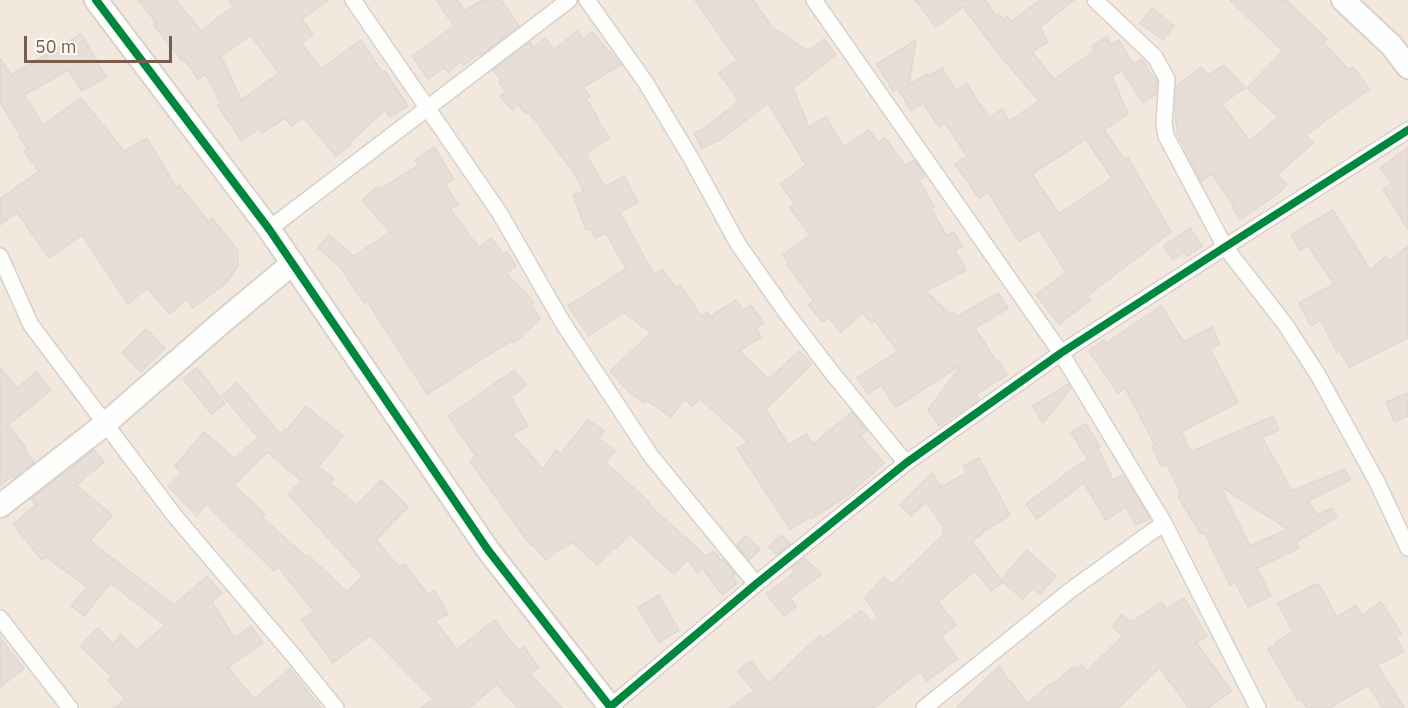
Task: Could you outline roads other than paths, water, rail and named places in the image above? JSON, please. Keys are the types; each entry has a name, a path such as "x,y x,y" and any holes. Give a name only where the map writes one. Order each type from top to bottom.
{"street":[{"path":"96,0 293,263 488,550 611,708 756,584 906,463 1061,353 1408,130"},
{"path":"353,0 499,212 563,323 651,456 756,584"},
{"path":"269,230 569,0"},
{"path":"587,0 646,83 738,244 833,374 906,463"},
{"path":"814,0 1061,353 1164,523 1253,706"},
{"path":"1095,0 1155,57 1167,79 1164,123 1167,136 1225,247 1285,324 1318,375 1377,482 1408,548"},
{"path":"1343,0 1391,45 1408,67"},
{"path":"0,256 31,325 174,515 336,708"},
{"path":"0,506 105,424 293,263"},
{"path":"924,708 1072,589 1164,523"},
{"path":"0,618 70,708"}]}
